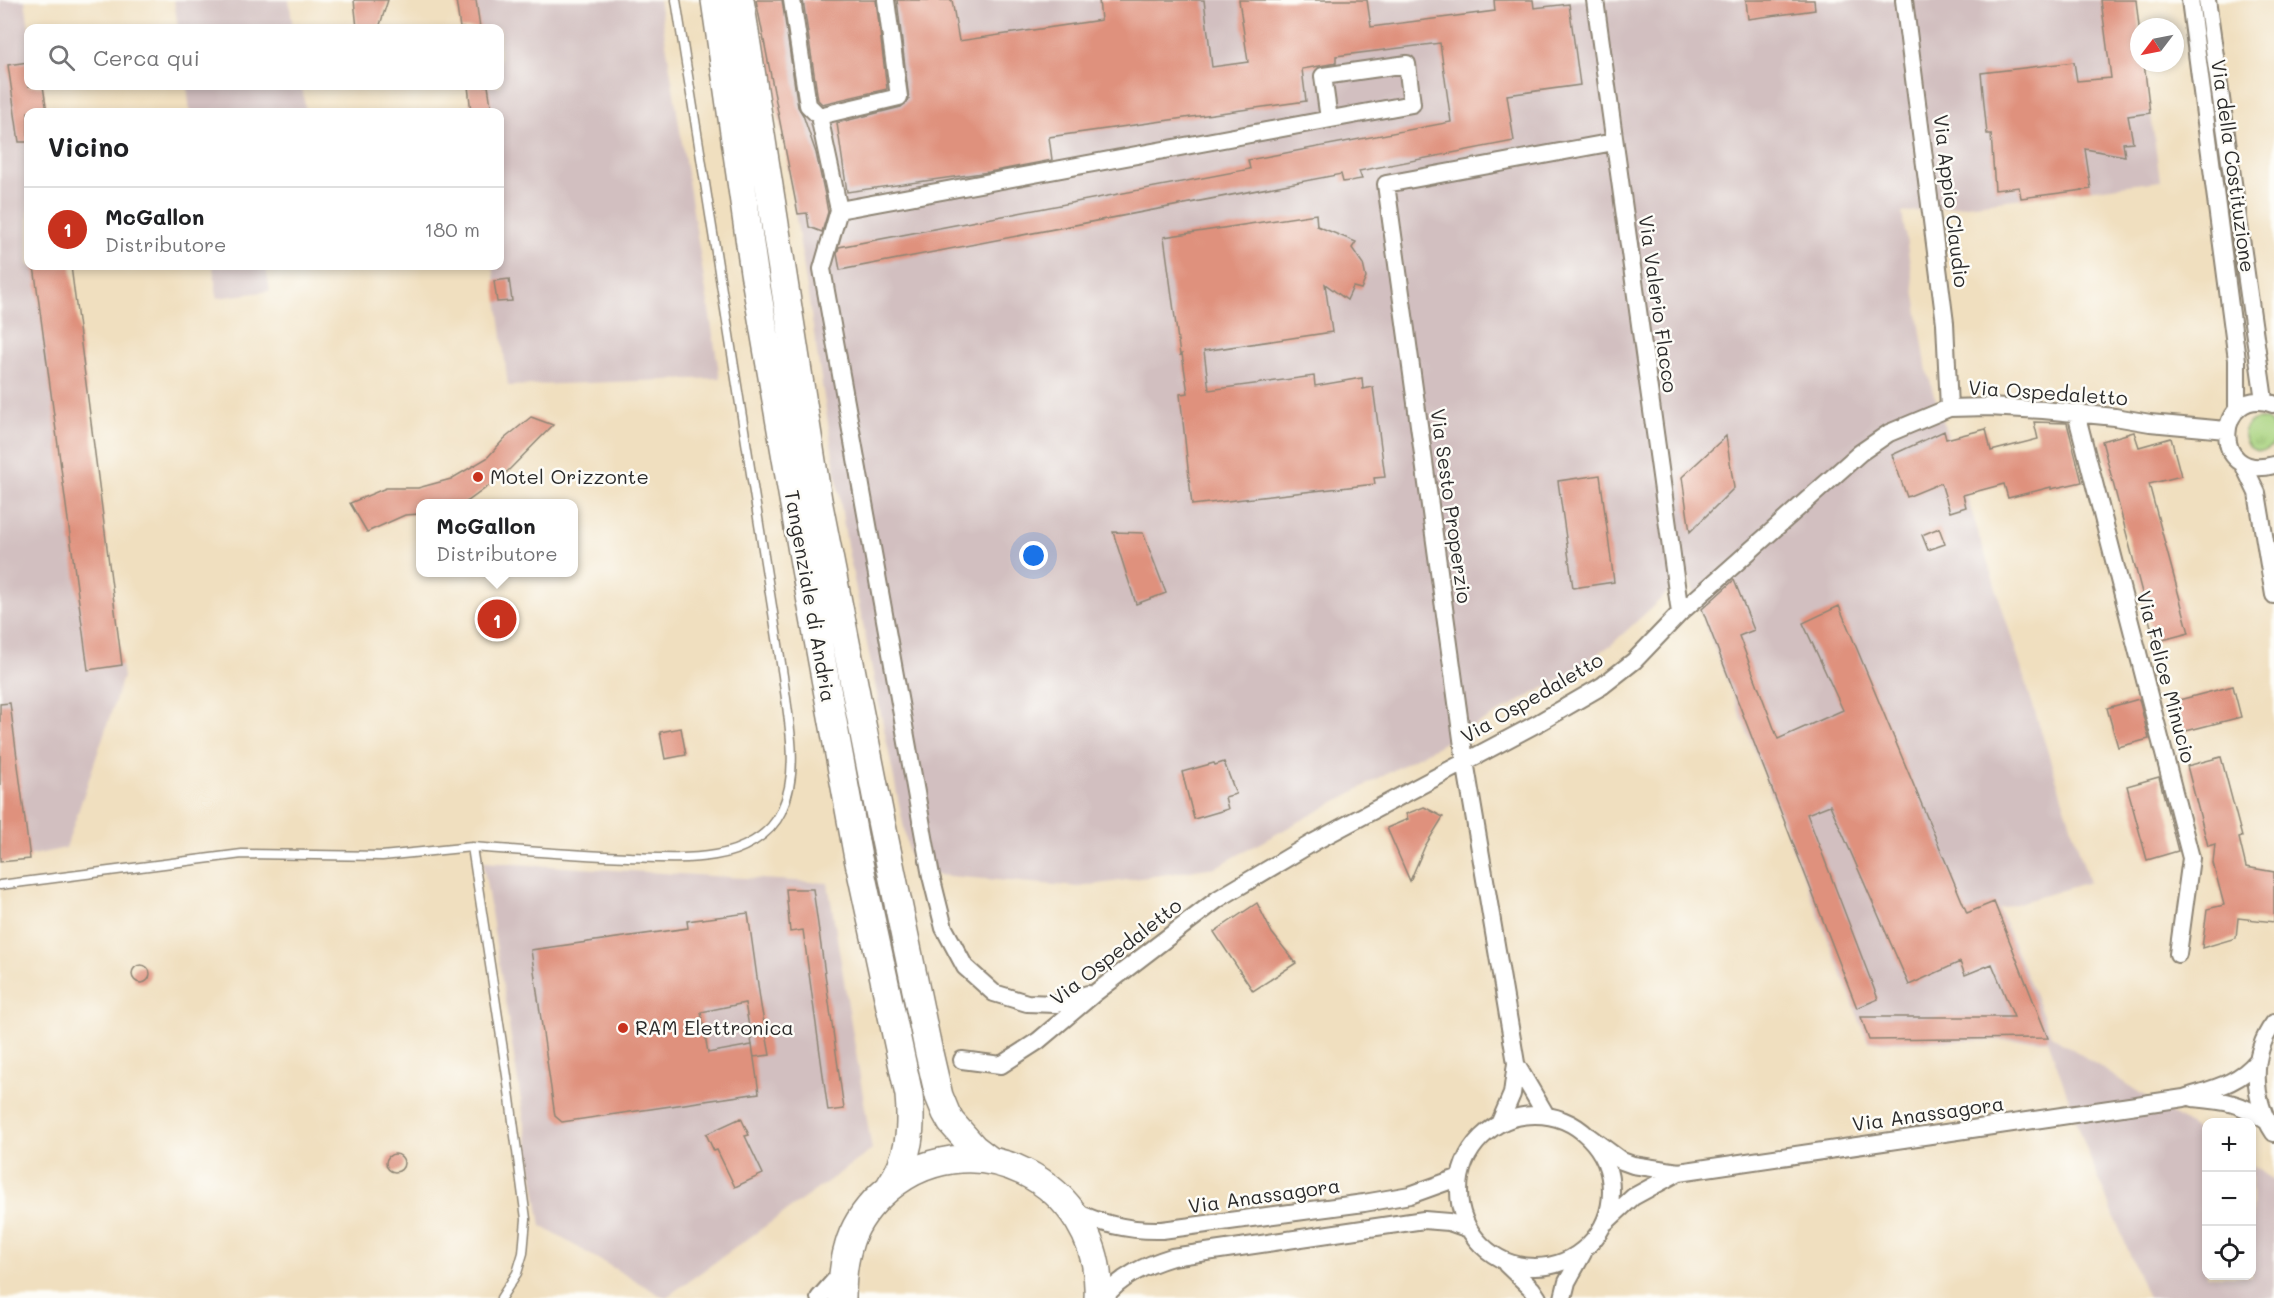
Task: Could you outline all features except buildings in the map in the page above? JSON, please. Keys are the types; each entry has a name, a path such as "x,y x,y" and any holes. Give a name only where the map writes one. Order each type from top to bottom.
{"main road":[{"name":"Tangenziale di Andria","path":"715,0 754,272 805,568 858,858 909,1095 908,1147 900,1172 858,1224 848,1247 843,1271 842,1298"},
{"name":"Tangenziale di Andria","path":"740,0 818,500 877,804 929,1053 939,1096 946,1113 975,1148 991,1161"},
{"name":"Tangenziale di Andria","path":"890,1186 913,1172 938,1163 964,1159 991,1161 1023,1170 1051,1187 1074,1211 1087,1233 1095,1258 1099,1283 1098,1298"}],"street":[{"path":"792,0 808,105 819,116 839,210 822,269 929,864 944,928 965,967 994,993 1027,1003 1056,1004 1095,993"},
{"path":"819,116 899,97 886,0"},
{"name":"Via Valerio Flacco","path":"1595,0 1680,613"},
{"name":"Via Appio Claudio","path":"1904,0 1946,323 1949,408"},
{"name":"Via della Costituzione","path":"2190,0 2237,360 2237,410"},
{"name":"Via della Costituzione","path":"2207,0 2269,402 2250,402 2237,410 2226,430"},
{"path":"839,210 1412,104 1407,64 1323,76 1329,119"},
{"name":"Via Sesto Properzio","path":"1500,1122 1512,1094 1516,1063 1465,761 1386,184 1614,141"},
{"name":"Via Ospedaletto","path":"962,1060 1001,1065 1038,1041 1095,993 1218,899 1314,842 1540,722 1602,686 1634,661 1680,613 1860,453 1889,433 1949,408 1988,407 2076,413 2226,430"},
{"name":"Via Felice Minucio","path":"2076,413 2191,858 2178,954"},
{"path":"2226,430 2228,446 2243,464 2257,493 2274,595"},
{"path":"2243,464 2262,468 2274,465"},
{"path":"2270,1127 2257,1092 2257,1061 2267,1032 2274,1023"},
{"name":"Via Anassagora","path":"1588,1136 1622,1161 1678,1172 2184,1098 2238,1079 2257,1061"},
{"name":"Via Sesto Properzio","path":"1516,1063 1546,1115"},
{"name":"Via Anassagora","path":"2184,1098 2229,1101 2249,1109 2270,1127"},
{"path":"1538,1298 1519,1275 1483,1247 1469,1229 1458,1195 1460,1177 1467,1155 1481,1136 1500,1122 1522,1115 1546,1115 1569,1122 1588,1136 1602,1155 1610,1178 1610,1202 1603,1226 1588,1245 1567,1282 1563,1298"},
{"name":"Via Anassagora","path":"1603,1226 1633,1197 1678,1172"},
{"name":"Via Anassagora","path":"1074,1211 1110,1226 1144,1231 1162,1230 1410,1195 1460,1177"},
{"path":"1104,1298 1116,1285 1140,1268 1172,1257 1424,1220 1449,1222 1469,1229"},
{"path":"1501,1259 1522,1266 1545,1267 1568,1260 1588,1245"},
{"path":"819,1298 843,1271"}],"lane":[{"path":"0,885 242,854 382,856 472,847 664,859 715,855 742,847 770,830 781,812 791,783 792,754 783,676 676,0"},
{"path":"472,847 509,1088 526,1219 523,1253 518,1273 501,1298"}],"shaded area":[{"path":"0,0 25,0 28,24 24,24 24,90 38,90 41,108 24,108 24,270 65,270 123,677 66,848 0,862"},
{"path":"174,0 289,0 292,24 177,24"},
{"path":"461,0 659,0 720,378 508,386 494,270 504,270 504,108 475,108 472,90 504,90 504,24 464,24"},
{"path":"762,0 2135,0 2137,18 2130,18 2130,72 2145,72 2160,181 1902,213 1927,371 2089,882 1999,909 2051,1035 2202,1133 2202,1280 2256,1280 2256,1169 2274,1180 2274,1298 2148,1298 2089,1156 2048,1040 1868,1042 1700,612 1688,574 1611,645 1553,683 1216,867 1079,887 913,873 847,545"},
{"path":"187,90 303,90 305,108 190,108"},
{"path":"214,270 267,270 270,291 217,298"},
{"path":"483,862 828,883 872,1150 665,1298 541,1226"}],"green space":[{"path":"2260,419 2271,424 2275,429 2275,441 2271,446 2260,451 2249,446 2244,435 2249,424"}],"place":[{"name":"Motel Orizzonte","path":"478,477"},
{"name":"McGallon","path":"497,619"},
{"name":"RAM Elettronica","path":"623,1028"}]}
